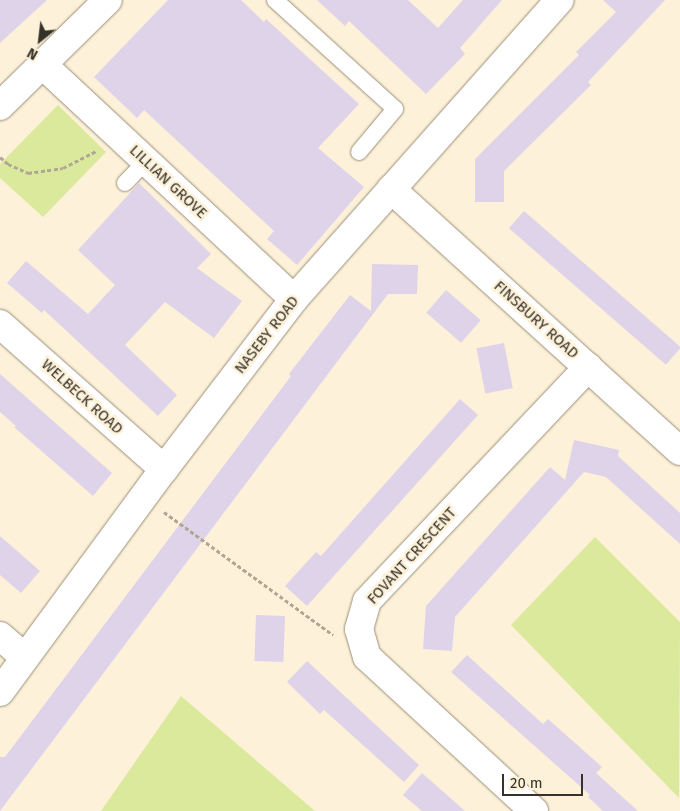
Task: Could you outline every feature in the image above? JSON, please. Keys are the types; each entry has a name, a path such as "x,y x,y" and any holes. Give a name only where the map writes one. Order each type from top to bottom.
{"street":[{"name":"NASEBY ROAD","path":"0,692 164,469 294,299 559,0"},
{"path":"0,106 43,65 103,2"},
{"name":"LILLIAN GROVE","path":"43,65 294,299"},
{"name":"FINSBURY ROAD","path":"391,189 680,451"},
{"name":"WELBECK ROAD","path":"0,324 164,469"},
{"name":"FOVANT CRESCENT","path":"534,811 367,657 359,629 367,601 588,367"},
{"path":"0,636 25,658"}],"lane":[{"path":"275,0 396,109 359,152"},
{"path":"125,183 145,162"}],"path":[{"path":"0,157 8,164 28,172 63,168 122,139"},
{"path":"144,498 337,639"}],"green space":[{"path":"58,105 106,152 43,217 0,178 0,164"},
{"path":"595,537 680,622 679,798 511,625"},
{"path":"181,696 315,811 101,811"}],"building":[{"path":"0,0 47,0 0,43"},
{"path":"168,0 241,0 264,22 266,19 359,104 318,148 364,187 297,265 267,239 274,231 144,110 137,118 94,77"},
{"path":"317,0 408,0 438,28 463,0 502,0 460,48 465,54 426,94 349,21 345,26"},
{"path":"603,0 665,0 588,82 591,85 504,171 504,202 475,202 475,159 579,55 576,52 616,12"},
{"path":"139,183 211,254 197,268 242,301 214,338 165,302 125,345 177,395 158,416 44,310 42,313 7,283 26,261 88,314 115,285 78,250"},
{"path":"524,211 680,347 666,365 509,228"},
{"path":"372,264 418,265 417,294 388,294 0,811 0,757 5,757 291,376 289,374 350,295 371,311"},
{"path":"446,290 481,320 461,343 426,313"},
{"path":"504,343 513,388 485,393 477,348"},
{"path":"0,374 112,473 93,496 14,427 16,426 0,412"},
{"path":"460,399 478,415 307,606 285,586 316,552 321,556"},
{"path":"574,440 619,450 618,456 680,513 680,544 606,477 584,472 455,617 452,651 423,649 426,606 550,467 565,480"},
{"path":"0,536 40,571 21,593 0,575"},
{"path":"256,615 285,616 283,662 254,661"},
{"path":"467,655 543,724 548,719 602,767 596,773 638,811 603,811 588,797 590,795 451,672"},
{"path":"307,661 419,765 404,782 324,710 320,714 287,682"},
{"path":"422,773 465,811 422,811 403,795"}]}
